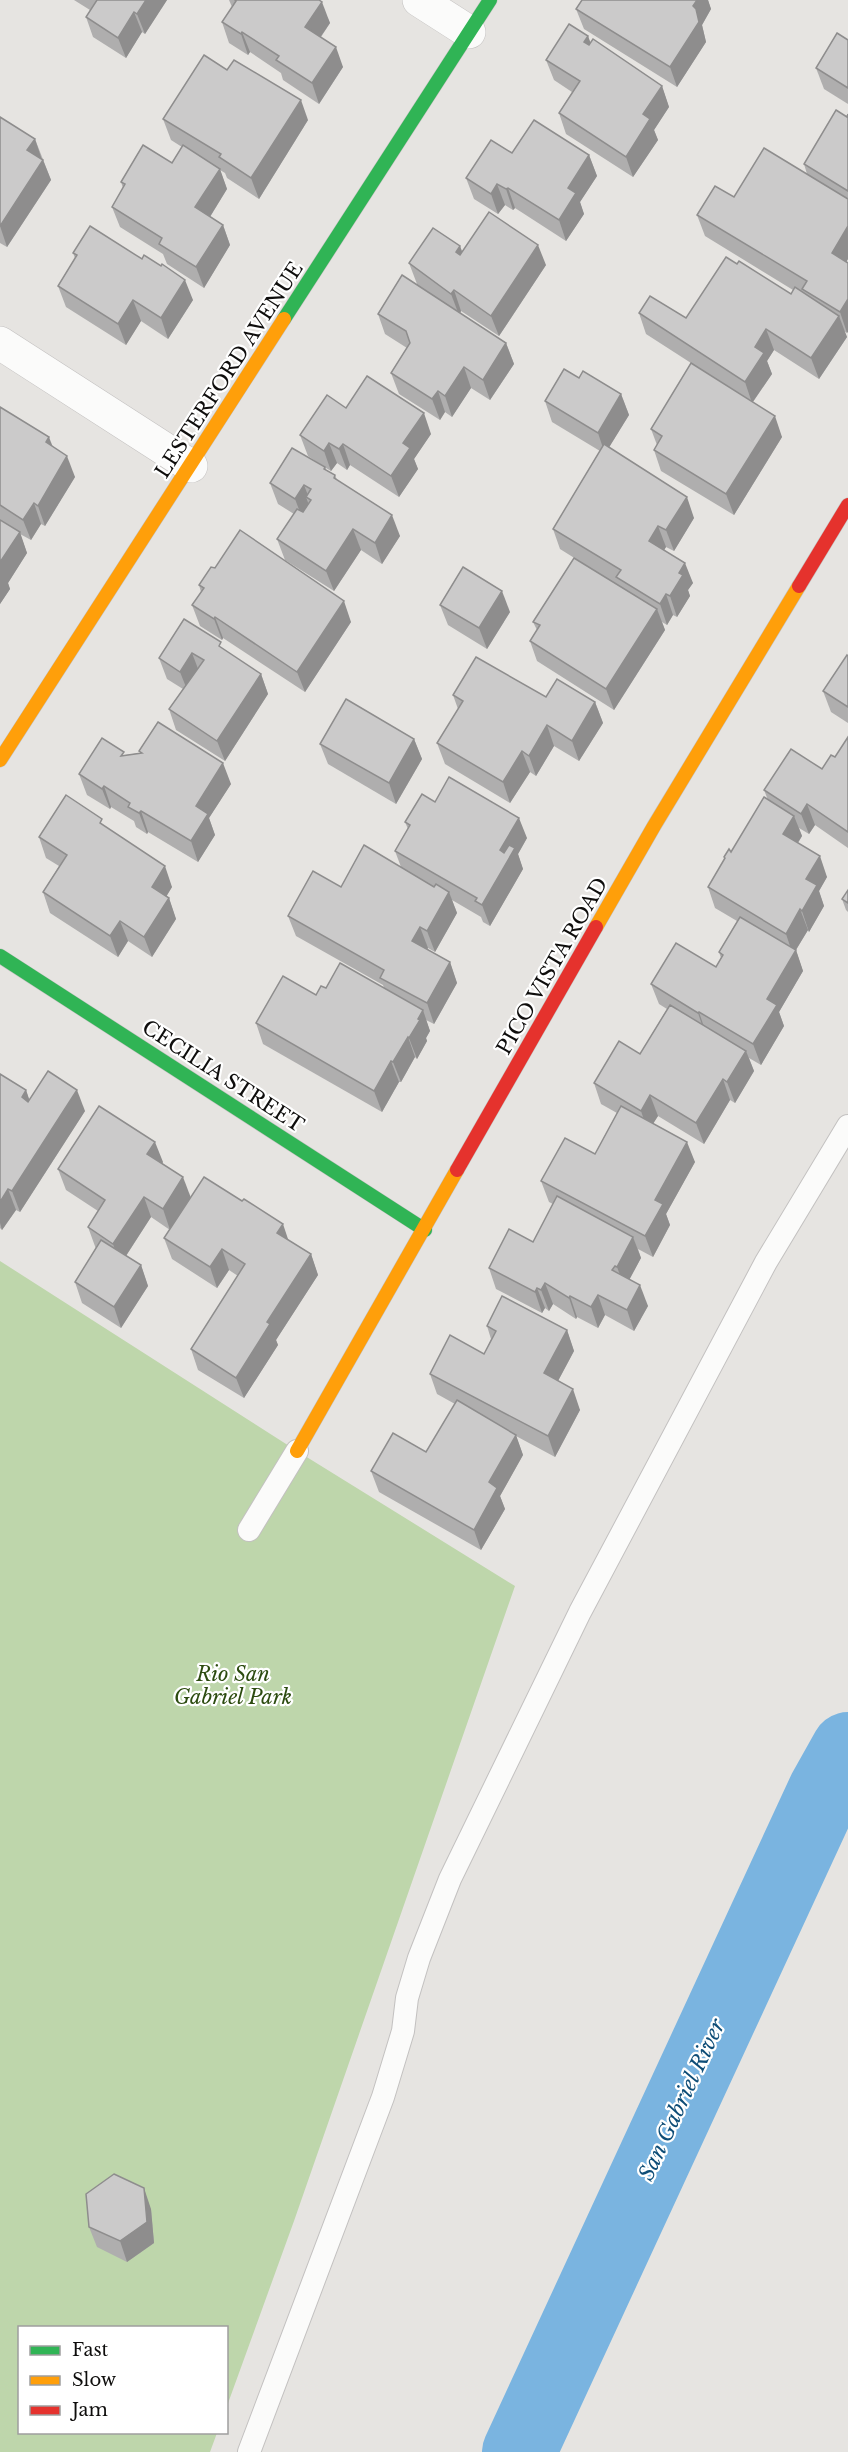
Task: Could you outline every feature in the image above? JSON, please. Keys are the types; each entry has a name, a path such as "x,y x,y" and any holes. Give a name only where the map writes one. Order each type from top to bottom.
{"street":[{"path":"419,0 469,32"},
{"name":"LESTERFORD AVENUE","path":"0,760 490,0"},
{"path":"0,343 191,466"},
{"name":"PICO VISTA ROAD","path":"297,1451 654,826 848,505"},
{"name":"CECILIA STREET","path":"0,956 425,1230"}],"lane":[{"path":"249,2452 383,2097 403,2031 407,1998 419,1958 450,1879 580,1612 766,1262 848,1126"},
{"path":"249,1530 297,1451"}],"green space":[{"name":"Rio San Gabriel Park","path":"0,1261 297,1451 515,1586 294,2221 228,2403 228,2326 18,2326 18,2434 217,2434 210,2452 0,2452"}],"building":[{"path":"97,0 146,0 137,14 134,12 118,38 86,17"},
{"path":"235,0 319,0 322,2 305,27 336,47 312,83 276,60 279,56 222,22"},
{"path":"582,0 697,0 693,6 699,22 670,67 576,9"},
{"path":"569,24 588,36 584,42 589,45 593,39 662,86 643,114 650,119 626,157 559,113 580,81 546,60"},
{"path":"837,33 848,40 848,88 816,68"},
{"path":"204,55 227,70 234,60 301,100 251,178 219,157 221,154 163,119"},
{"path":"836,110 847,117 848,114 848,191 804,164"},
{"path":"0,117 35,139 27,150 43,160 0,226"},
{"path":"534,120 589,155 568,188 576,193 559,220 508,188 497,184 491,194 466,178 491,140 512,153"},
{"path":"143,145 172,163 183,145 220,169 195,207 223,225 196,267 159,244 162,238 112,207 125,184 121,182"},
{"path":"764,148 848,199 848,226 832,253 848,263 848,299 840,312 802,289 807,281 697,215 715,186 734,197"},
{"path":"489,212 538,245 491,316 454,290 451,294 409,263 433,228 460,246 456,252 460,255"},
{"path":"90,226 142,259 144,255 185,280 161,318 133,300 118,324 58,286 77,255 73,253"},
{"path":"726,257 737,264 739,261 791,294 795,287 839,316 811,358 766,329 755,347 764,353 745,382 639,313 650,296 686,318"},
{"path":"402,275 506,343 483,380 464,367 445,396 438,391 432,399 391,373 410,343 406,331 378,314"},
{"path":"691,363 775,416 726,494 654,450 662,436 651,429"},
{"path":"564,369 579,378 583,371 621,394 598,433 545,401"},
{"path":"367,376 424,413 403,443 410,448 391,476 343,444 339,449 329,443 324,451 300,435 327,395 346,408"},
{"path":"0,407 49,437 46,442 67,456 38,506 34,503 23,520 0,505"},
{"path":"604,444 687,497 666,530 658,526 649,541 685,563 679,573 683,575 670,596 666,594 660,604 616,577 621,570 553,529"},
{"path":"292,448 325,467 324,469 335,475 334,478 392,515 375,543 353,529 326,571 277,539 297,509 303,512 311,500 306,497 311,489 304,485 295,499 270,483"},
{"path":"0,520 20,532 0,562"},
{"path":"240,530 344,601 297,672 215,617 214,619 192,605 204,588 199,585 211,567 215,568"},
{"path":"574,558 657,609 606,689 530,641 540,625 533,622"},
{"path":"463,567 502,591 479,628 440,605"},
{"path":"184,619 221,642 219,646 261,674 217,741 169,709 204,660 192,653 180,672 159,658"},
{"path":"848,656 848,707 823,691"},
{"path":"476,657 546,697 557,679 595,702 572,741 547,725 529,756 522,751 503,782 437,743 463,701 453,695"},
{"path":"346,699 414,739 389,783 320,744"},
{"path":"158,722 223,763 196,806 208,814 191,841 141,811 139,813 128,807 130,803 104,786 102,789 79,774 102,738 124,752 121,756 142,753 139,751"},
{"path":"848,737 848,832 807,804 801,814 764,790 791,749 822,769 831,755 835,757"},
{"path":"449,777 519,818 500,850 504,853 509,845 515,848 482,905 475,901 477,898 395,851 410,825 405,822 422,794 435,802"},
{"path":"66,795 102,819 100,823 165,866 152,887 169,898 144,937 120,921 110,936 43,892 67,855 39,837"},
{"path":"764,797 794,816 783,834 820,856 806,879 817,885 786,934 708,887 724,857 729,849 731,852"},
{"path":"364,845 434,887 436,884 449,892 427,931 420,927 412,941 450,962 427,1003 380,978 384,970 288,916 313,871 341,887"},
{"path":"848,890 848,903 842,899"},
{"path":"740,917 796,950 767,999 777,1005 753,1044 651,984 676,943 716,967 723,955 719,952"},
{"path":"340,963 423,1010 418,1019 420,1020 393,1062 391,1061 374,1091 256,1023 283,976 316,995 321,986 326,988"},
{"path":"670,1005 746,1051 727,1082 723,1079 696,1123 650,1095 641,1111 594,1083 619,1041 640,1054"},
{"path":"48,1071 77,1090 12,1191 8,1189 0,1202 0,1074 26,1090 22,1097 28,1102"},
{"path":"99,1106 155,1142 147,1154 183,1177 163,1209 144,1197 113,1244 88,1227 105,1200 58,1169"},
{"path":"621,1106 687,1142 655,1200 663,1204 645,1236 541,1181 565,1138 595,1154"},
{"path":"204,1177 283,1224 277,1233 311,1254 267,1322 270,1324 236,1378 191,1349 245,1264 222,1249 210,1267 164,1238"},
{"path":"557,1196 633,1237 617,1267 615,1266 612,1270 640,1285 627,1310 598,1295 591,1307 570,1296 569,1298 545,1283 541,1290 537,1288 535,1292 489,1268 509,1229 533,1242"},
{"path":"101,1240 141,1265 114,1307 75,1282"},
{"path":"502,1296 567,1330 544,1373 573,1389 548,1436 430,1374 450,1335 484,1354 496,1331 487,1326"},
{"path":"457,1400 516,1435 489,1482 497,1488 474,1530 371,1471 393,1433 426,1452"},
{"path":"114,2174 144,2188 147,2222 120,2241 89,2227 86,2194"}],"waterway":[{"name":"San Gabriel River","path":"519,2452 825,1790 848,1749"}],"traffic: fast":[{"path":"284,319 490,0"},
{"path":"0,956 425,1230"}],"traffic: slow":[{"path":"0,760 284,319"},
{"path":"596,927 654,826 799,586"},
{"path":"297,1451 457,1170"}],"traffic: jam":[{"path":"799,586 848,505"},
{"path":"457,1170 596,927"}]}
